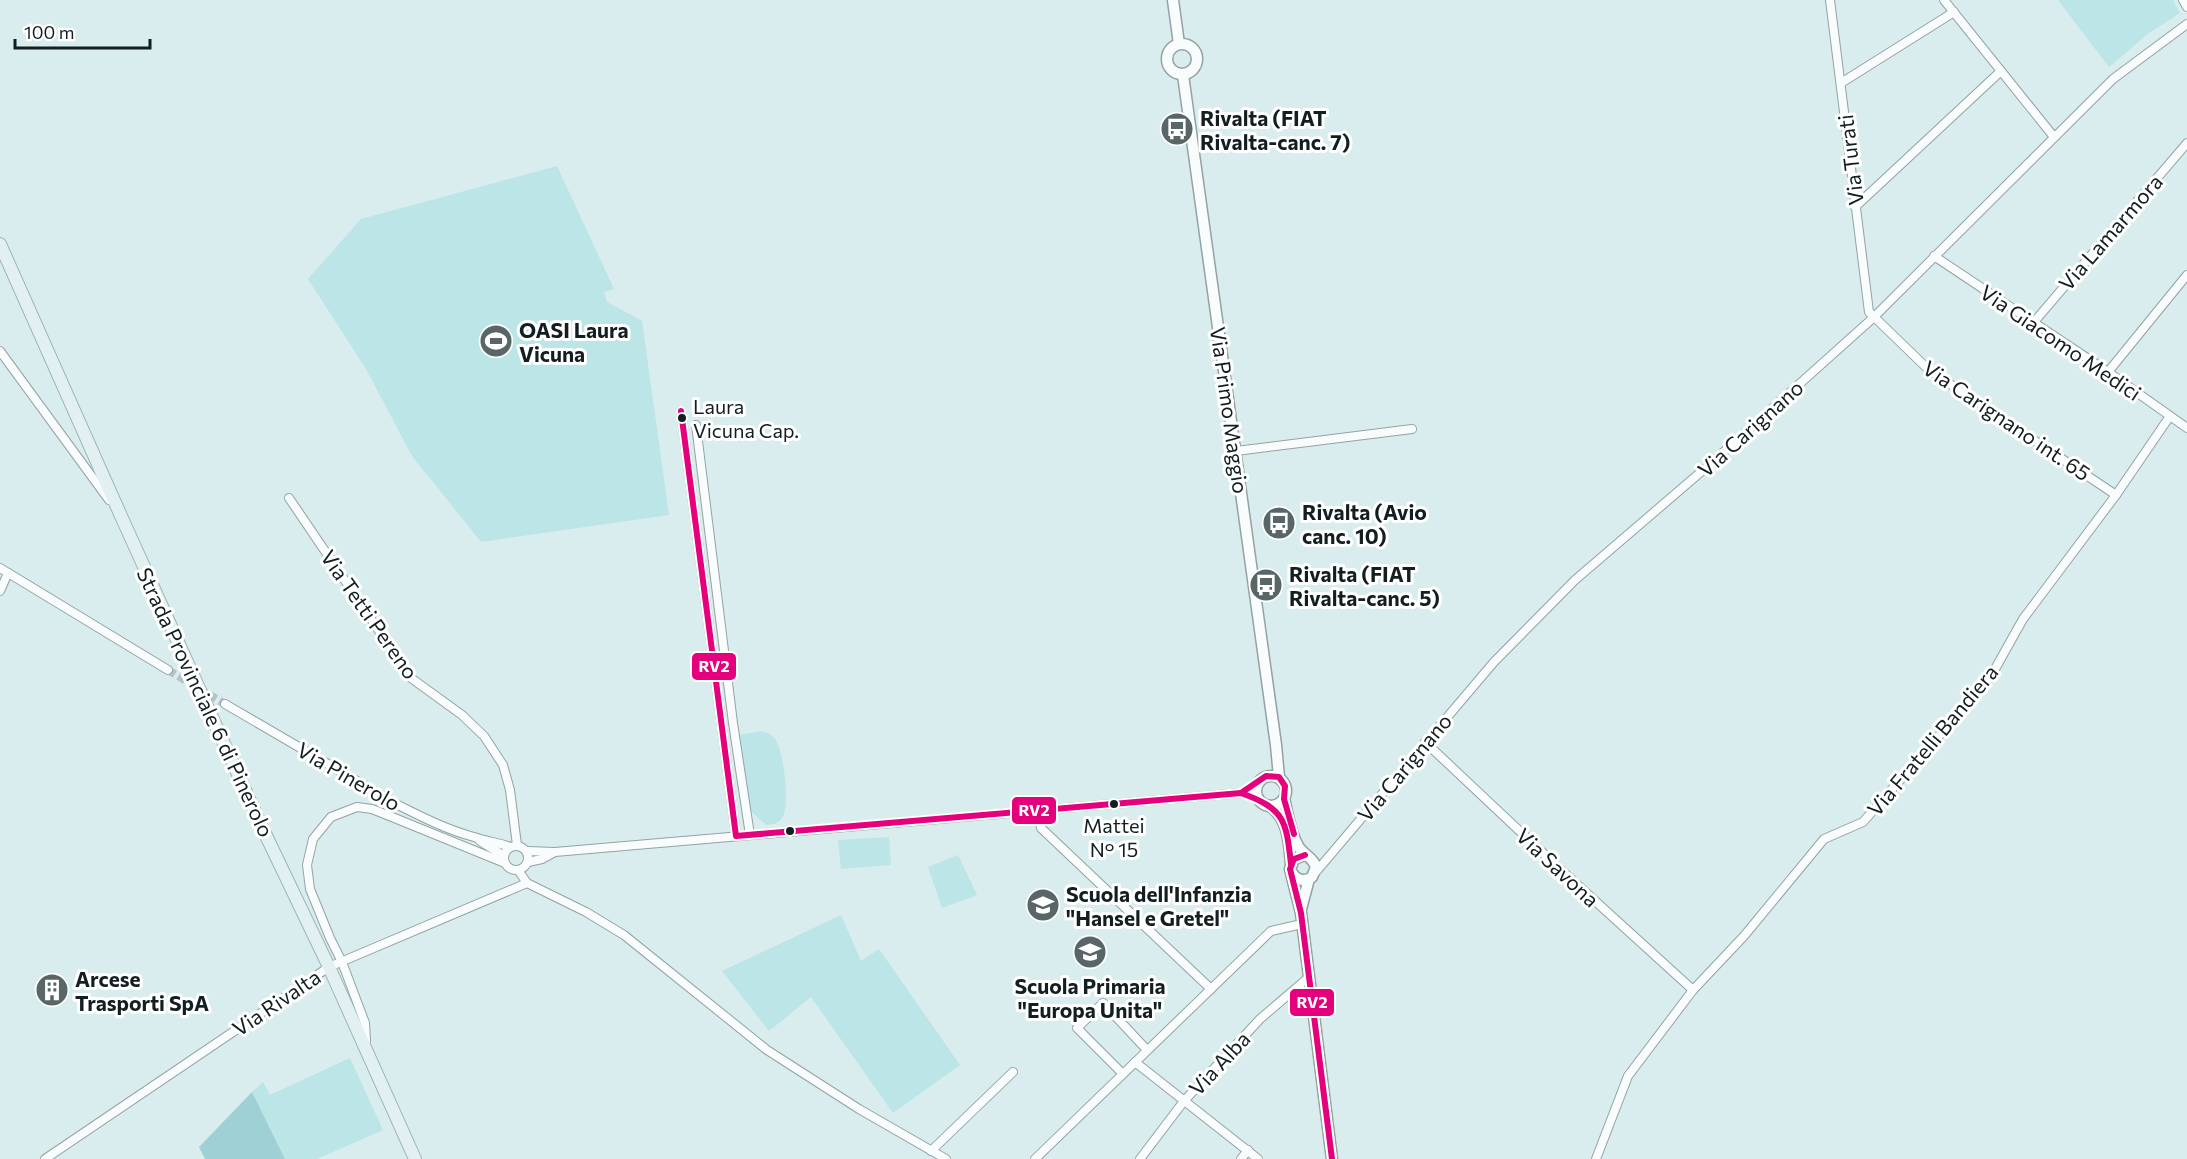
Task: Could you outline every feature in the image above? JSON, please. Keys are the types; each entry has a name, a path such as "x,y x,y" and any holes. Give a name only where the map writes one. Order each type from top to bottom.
{"main road":[{"path":"1173,0 1179,44"},
{"path":"1179,44 1189,45 1198,57 1193,71 1183,75 1172,70 1167,60 1172,48 1179,44"},
{"name":"Via Primo Maggio","path":"1183,75 1279,777"},
{"name":"Strada Provinciale 6 di Pinerolo","path":"0,244 260,823 329,967 415,1159"},
{"name":"Via Primo Maggio","path":"1262,779 1276,744"},
{"path":"1270,806 1275,806 1284,799 1286,794 1286,786 1279,777 1262,779 1256,788 1257,798 1280,813 1288,838 1291,869 1301,912 1332,1159"},
{"path":"1284,799 1298,846 1315,864 1301,912"},
{"path":"1291,869 1297,857 1305,855"},
{"path":"1291,869 1298,880 1312,876"}],"street":[{"name":"Via Turati","path":"1830,0 1869,312 1873,318"},
{"path":"1944,0 2054,137"},
{"path":"2183,0 2187,7"},
{"path":"1841,83 1954,12"},
{"name":"Via Carignano","path":"1312,876 1494,662 1575,580 1873,318 2113,79 2187,24"},
{"path":"1855,207 2001,71"},
{"name":"Via Lamarmora","path":"2034,322 2187,143"},
{"name":"Via Giacomo Medici","path":"1934,256 2108,372 2187,428"},
{"path":"2108,372 2187,275"},
{"name":"Via Carignano int. 65","path":"1873,318 1929,370 2116,495"},
{"path":"0,351 121,516"},
{"path":"681,411 736,836"},
{"name":"Via Fratelli Bandiera","path":"1596,1159 1628,1076 1694,990 1744,936 1824,839 1863,822 1990,678 2023,619 2116,495 2170,416"},
{"path":"696,425 733,723 750,835"},
{"path":"1236,451 1412,429"},
{"name":"Via Tetti Pereno","path":"289,498 411,678 462,715 484,736 503,765 510,790 514,846"},
{"path":"0,568 168,670"},
{"path":"0,591 8,573"},
{"name":"Via Pinerolo","path":"225,704 400,806 476,838 514,846 526,851"},
{"name":"Via Savona","path":"1425,742 1694,990"},
{"path":"1241,793 1262,779"},
{"path":"946,1159 859,1109 767,1050 624,935 586,912 527,883 523,866 526,851 555,852 1241,793 1257,798"},
{"path":"366,1052 365,1023 342,962 310,889 307,865 312,839 331,817 357,807 372,809 504,860 510,868 523,866 555,852"},
{"path":"1038,811 1041,828 1211,989"},
{"name":"Via Pinerolo","path":"476,838 504,860"},
{"path":"504,860 514,846"},
{"path":"1305,855 1317,856 1333,851"},
{"path":"523,866 536,887"},
{"name":"Via Rivalta","path":"45,1159 329,967 527,883"},
{"path":"1035,1159 1271,931 1302,924"},
{"path":"329,967 330,938"},
{"name":"Via Alba","path":"1140,1159 1184,1101 1260,1019 1309,977"},
{"path":"1123,1074 1077,1028 1104,1003 1148,1050"},
{"path":"1135,1062 1258,1159"},
{"path":"931,1151 1013,1072"},
{"path":"1241,1159 1248,1150"}],"shaded area":[{"path":"2058,0 2173,0 2180,13 2149,33 2109,67"},
{"name":"OASI Laura Vicuna","path":"557,166 614,289 604,292 607,302 642,321 669,515 481,542 412,456 366,369 308,279 361,219"},
{"path":"761,731 771,735 777,742 785,782 786,804 782,818 777,823 766,825 749,809 739,735"},
{"path":"889,837 891,865 841,869 838,840"},
{"path":"958,855 977,895 942,908 928,867"},
{"path":"841,915 861,961 879,949 960,1065 893,1113 811,997 769,1031 722,971"},
{"path":"350,1058 383,1130 317,1159 285,1159 252,1092 263,1082 270,1095"},
{"path":"252,1092 285,1159 205,1159 199,1147"}],"tunnel":[{"path":"168,670 225,704"}],"transit line":[{"name":"RV2","path":"681,411 736,836 1241,793 1267,805 1281,818 1285,826 1291,864"},
{"name":"RV2","path":"1241,793 1266,776 1279,777 1285,786 1284,799 1294,834"},
{"name":"RV2","path":"1305,855 1294,859 1290,869 1301,913 1332,1159"}],"place":[{"name":"Rivalta (FIAT Rivalta-canc. 7)","path":"1177,129"},
{"name":"OASI Laura Vicuna","path":"496,341"},
{"name":"Laura Vicuna Cap.","path":"682,418"},
{"name":"Rivalta (Avio canc. 10)","path":"1279,523"},
{"name":"Rivalta (FIAT Rivalta-canc. 5)","path":"1266,585"},
{"name":"Mattei N° 15","path":"1114,804"},
{"name":"Scuola dell'Infanzia \"Hansel e Gretel\"","path":"1043,905"},
{"name":"Scuola Primaria \"Europa Unita\"","path":"1090,952"},
{"name":"Arcese Trasporti SpA","path":"52,990"}]}
